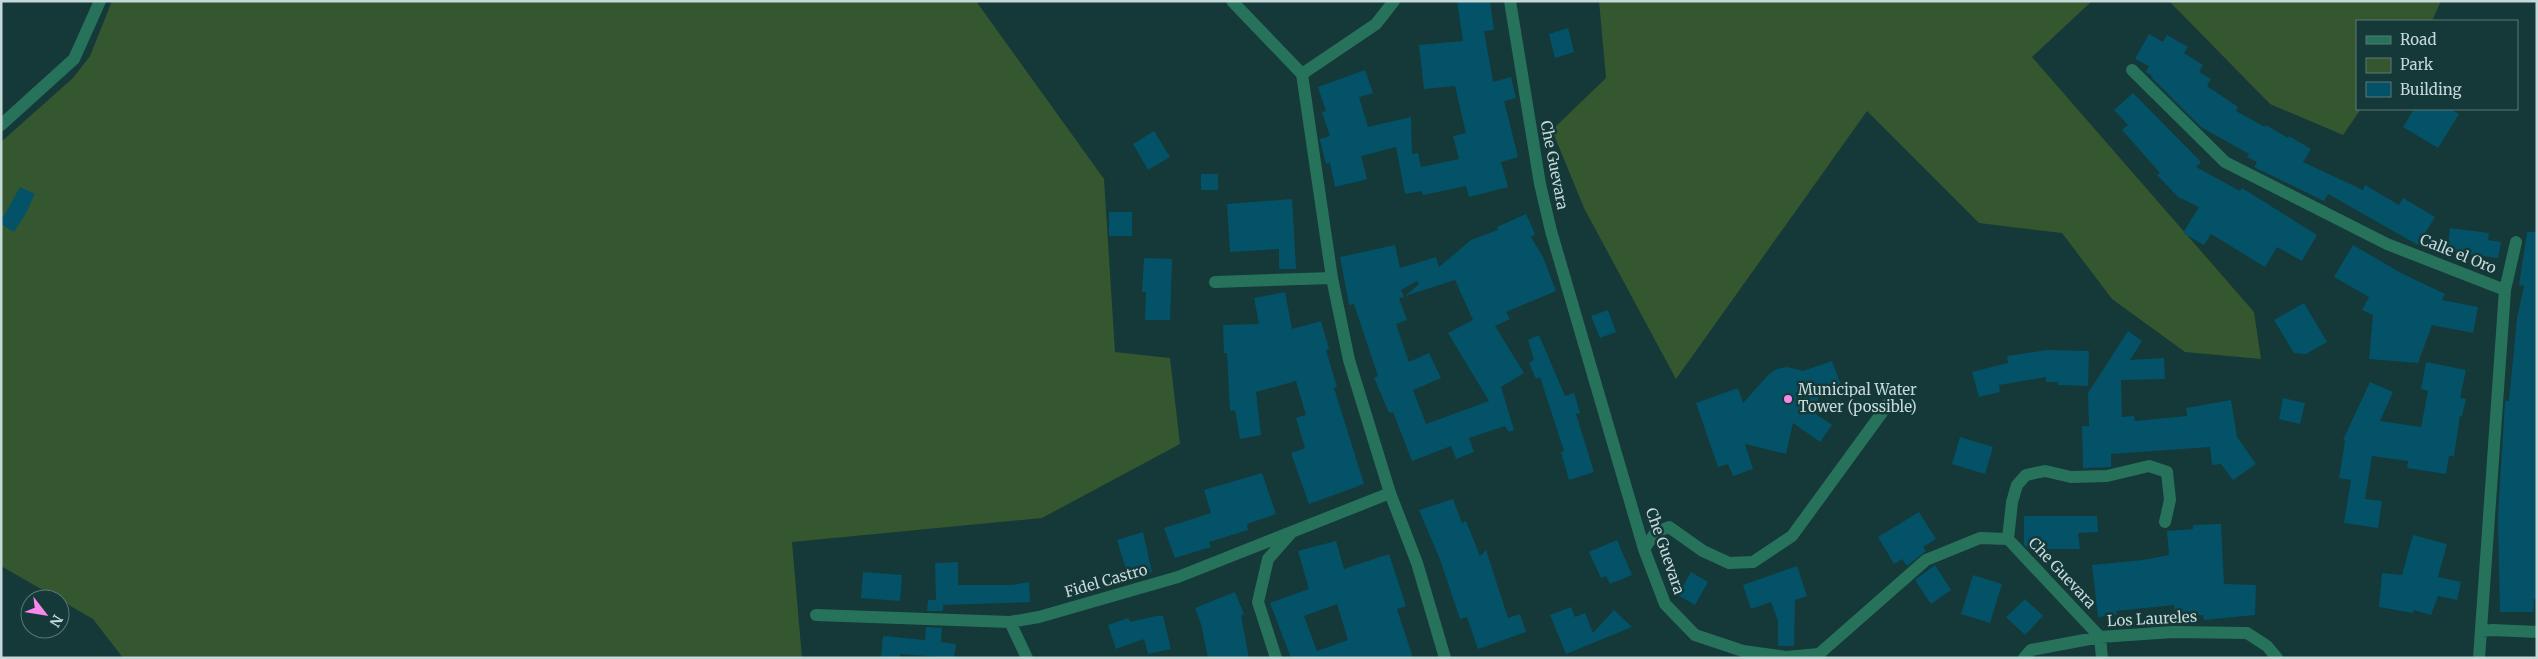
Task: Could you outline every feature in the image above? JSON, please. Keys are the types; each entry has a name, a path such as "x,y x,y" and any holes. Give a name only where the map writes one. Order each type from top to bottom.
{"street":[{"path":"1,125 74,59 100,1"},
{"path":"1232,1 1302,74 1332,278 1349,360 1390,493 1417,563 1445,658"},
{"path":"1302,74 1376,24 1394,1"},
{"name":"Che Guevara","path":"1510,1 1540,184 1644,549 1665,604 1695,635 1743,651 1786,657 1819,654 1926,560 1980,538 2008,540 2100,637"},
{"name":"Calle el Oro","path":"2132,70 2225,162 2387,244 2505,290 2479,658"},
{"path":"2505,290 2516,242"},
{"path":"1215,282 1332,278"},
{"path":"1644,549 1656,532 1669,527 1703,551 1729,562 1753,562 1792,536 1889,403"},
{"path":"2008,540 2012,502 2017,485 2026,475 2045,471 2071,477 2107,476 2148,466 2167,472 2170,500 2165,522"},
{"name":"Fidel Castro","path":"816,615 1010,622 1039,617 1178,577 1295,529 1390,493"},
{"path":"1276,658 1258,602 1268,559 1295,529"},
{"path":"1010,622 1027,658"},
{"path":"2480,631 2537,632"},
{"name":"Los Laureles","path":"2024,658 2032,650 2100,637 2173,632 2246,633 2267,646 2277,658"},
{"path":"2100,637 2102,658"}],"green space":[{"path":"112,1 976,1 1104,179 1115,352 1170,358 1180,444 1042,518 792,542 802,658 123,658 93,619 70,606 70,589 41,589 1,566 1,142 73,78 90,56"},
{"path":"1599,1 2092,1 2032,57 2254,312 2261,359 2185,352 2112,299 2062,233 1979,223 1867,111 1676,379 1584,208 1552,130 1606,78"},
{"path":"2169,1 2441,1 2432,20 2356,20 2356,110 2360,110 2343,135 2270,104"}],"building":[{"path":"1457,1 1490,1 1494,30 1484,31 1493,82 1511,77 1516,98 1504,101 1518,157 1501,162 1508,187 1469,197 1466,186 1423,195 1422,191 1405,194 1396,147 1361,156 1367,179 1335,187 1330,163 1326,164 1320,141 1320,139 1330,136 1322,112 1326,111 1318,87 1365,70 1373,93 1359,97 1368,127 1411,117 1412,154 1418,153 1421,167 1459,159 1453,136 1466,133 1455,86 1424,89 1419,45 1463,41"},
{"path":"1568,28 1574,52 1555,58 1549,34"},
{"path":"2149,34 2163,42 2167,35 2188,47 2184,53 2203,65 2199,72 2211,79 2207,86 2238,107 2236,111 2288,138 2289,136 2311,149 2303,162 2363,190 2365,185 2399,205 2403,198 2435,217 2418,245 2328,194 2324,201 2254,167 2257,162 2247,157 2249,154 2201,127 2151,77 2153,76 2146,72 2149,66 2135,59"},
{"path":"2133,93 2201,162 2196,167 2240,191 2242,188 2317,235 2302,261 2277,247 2265,267 2211,234 2204,245 2183,233 2199,207 2178,197 2157,175 2160,173 2122,130 2128,125 2114,110"},
{"path":"2413,110 2452,110 2459,114 2438,148 2403,127"},
{"path":"1154,131 1170,157 1148,170 1133,144"},
{"path":"1201,174 1218,174 1218,190 1201,190"},
{"path":"20,187 35,194 14,232 1,224 1,221"},
{"path":"1292,199 1296,269 1279,269 1279,249 1230,252 1227,204"},
{"path":"1109,212 1132,212 1132,236 1109,236"},
{"path":"1526,214 1535,234 1531,237 1543,257 1556,291 1506,312 1510,319 1495,326 1524,373 1501,387 1514,430 1509,432 1505,426 1469,438 1474,452 1456,459 1451,446 1412,461 1393,412 1389,413 1374,378 1378,376 1354,304 1349,305 1340,257 1395,245 1400,268 1436,257 1439,267 1471,240 1498,230 1497,227","holes":["1455,280 1473,320 1448,333 1489,401 1426,424 1413,390 1441,378 1429,353 1409,362 1396,324 1407,320 1399,298 1404,297 1401,290 1417,281 1419,284 1405,296"]},
{"path":"2450,228 2489,233 2488,240 2501,242 2498,258 2447,252"},
{"path":"2527,232 2537,232 2537,599 2534,599 2533,612 2500,612 2498,516 2505,401 2509,401 2517,318 2524,286 2519,285"},
{"path":"2353,245 2401,273 2445,294 2442,300 2478,307 2473,333 2432,325 2418,363 2369,359 2373,315 2362,310 2369,297 2334,277"},
{"path":"1144,258 1172,259 1170,320 1145,320 1146,292 1142,292"},
{"path":"1285,292 1292,329 1321,321 1329,349 1326,350 1337,387 1334,388 1364,484 1309,504 1291,453 1305,448 1296,418 1306,415 1296,381 1256,392 1261,435 1240,439 1235,410 1230,411 1227,353 1224,353 1223,325 1259,324 1254,298"},
{"path":"2304,303 2327,342 2306,354 2294,353 2274,320"},
{"path":"1608,310 1616,332 1600,338 1591,316"},
{"path":"2128,331 2142,341 2130,360 2164,358 2165,379 2121,380 2122,417 2134,416 2135,421 2187,416 2186,408 2231,400 2237,437 2256,464 2233,480 2221,464 2212,465 2210,447 2111,454 2111,467 2083,468 2082,426 2089,426 2088,393"},
{"path":"1539,335 1565,396 1574,393 1580,413 1576,414 1594,472 1569,480 1561,452 1564,451 1540,377 1536,379 1529,363 1534,360 1528,340"},
{"path":"2048,350 2089,351 2088,386 2058,385 2058,382 2046,382 2046,377 1999,385 2000,392 1979,397 1972,372 2008,363 2007,356"},
{"path":"1832,361 1841,385 1819,393 1816,414 1832,425 1820,442 1793,423 1786,454 1745,444 1753,469 1733,476 1728,464 1718,467 1696,403 1738,388 1743,403 1769,374 1777,369 1787,367 1803,371"},
{"path":"2426,362 2466,370 2460,398 2466,399 2462,416 2460,416 2454,456 2449,456 2446,474 2407,468 2408,461 2372,456 2365,499 2382,501 2378,528 2344,523 2351,480 2339,478 2345,441 2343,440 2370,382 2393,392 2380,421 2421,427 2428,391 2421,389"},
{"path":"2283,398 2305,403 2300,424 2279,419"},
{"path":"1960,437 1993,447 1985,474 1952,464"},
{"path":"1262,473 1276,514 1247,524 1248,530 1209,542 1211,547 1175,558 1164,528 1211,513 1204,490"},
{"path":"1453,499 1462,523 1466,521 1480,556 1486,550 1508,618 1520,614 1526,632 1478,649 1467,617 1460,619 1441,562 1419,510"},
{"path":"1919,512 1936,539 1923,547 1926,551 1907,566 1902,559 1894,564 1878,537"},
{"path":"2024,516 2097,516 2098,532 2078,533 2080,549 2029,549 2024,545"},
{"path":"2221,524 2224,584 2256,585 2255,615 2204,620 2203,615 2175,617 2174,605 2116,611 2117,615 2098,617 2092,565 2143,560 2169,555 2167,531 2193,529 2193,525"},
{"path":"1143,532 1152,572 1129,579 1117,540"},
{"path":"2413,535 2447,544 2438,577 2461,582 2457,600 2438,596 2431,615 2414,610 2413,613 2379,607 2382,573 2402,575"},
{"path":"1617,540 1632,575 1610,584 1606,576 1601,578 1589,552"},
{"path":"1336,541 1344,569 1389,554 1406,606 1397,609 1413,658 1291,658 1270,603 1309,589 1298,551","holes":["1337,604 1348,640 1317,651 1304,616"]},
{"path":"958,562 958,585 1012,585 1029,582 1030,602 943,605 943,611 927,611 928,600 936,600 935,563"},
{"path":"1935,565 1951,590 1931,604 1915,580"},
{"path":"1797,566 1807,596 1795,600 1794,646 1778,646 1778,621 1771,602 1751,609 1743,585"},
{"path":"863,572 902,575 900,601 861,598"},
{"path":"1691,572 1708,582 1695,605 1678,595"},
{"path":"1973,575 2002,584 1990,623 1961,614"},
{"path":"1235,592 1244,614 1241,616 1249,658 1208,658 1201,624 1195,608"},
{"path":"2025,599 2043,616 2025,635 2006,617"},
{"path":"1571,607 1575,617 1585,613 1593,633 1614,610 1632,627 1566,654 1550,615"},
{"path":"1163,616 1171,649 1148,654 1144,639 1116,649 1108,625 1128,618 1130,622"},
{"path":"926,627 942,628 941,642 956,644 954,658 900,654 900,658 881,658 883,636 925,640"}],"place":[{"name":"Municipal Water Tower (possible)","path":"1788,399"}]}
